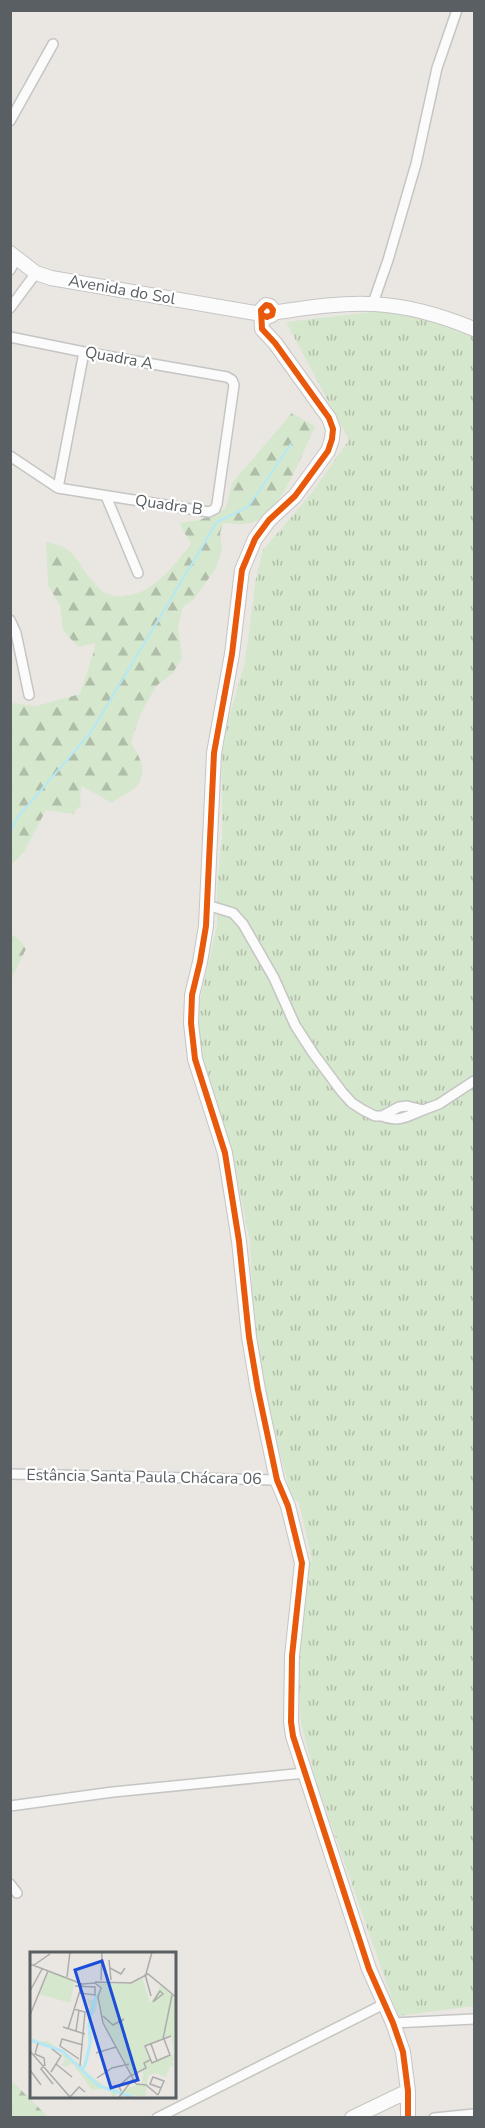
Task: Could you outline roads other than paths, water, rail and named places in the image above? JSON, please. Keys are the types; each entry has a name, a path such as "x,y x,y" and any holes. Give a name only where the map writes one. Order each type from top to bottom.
{"street":[{"path":"373,303 416,164 437,68 457,10"},
{"path":"10,121 53,44"},
{"name":"Avenida do Sol","path":"12,260 51,278 240,310 267,312 373,303 419,310 474,329"},
{"path":"10,308 36,273"},
{"path":"267,312 262,329 275,343 329,418 333,429 332,439 328,451 295,496 269,520 255,539 242,570 232,654 214,753 207,905 202,953 192,995 191,1023 195,1059 225,1153 239,1241 249,1337 277,1480 288,1506 302,1563 292,1656 291,1722 293,1737 369,1969 403,2052 408,2091 408,2118"},
{"name":"Quadra A","path":"10,337 227,377"},
{"path":"58,488 84,352"},
{"name":"Quadra B","path":"10,456 58,488 209,512 217,504 234,385 227,377"},
{"path":"106,496 138,573"},
{"path":"10,620 29,695"},
{"path":"207,905 232,913 243,924 274,978 295,1025 313,1053 352,1103 375,1116 382,1116 399,1107 407,1106 423,1110 439,1104 474,1081"},
{"name":"Estância Santa Paula Chácara 06","path":"10,1474 277,1480"},
{"path":"10,1806 113,1792 305,1773"},
{"path":"10,1884 17,1893"},
{"path":"157,2118 383,2001"},
{"path":"393,2023 474,2019"},
{"path":"352,2118 408,2091"},
{"path":"434,2118 474,2114"}],"waterway":[{"path":"10,833 17,818 91,732 217,522 248,507 291,444"}]}
